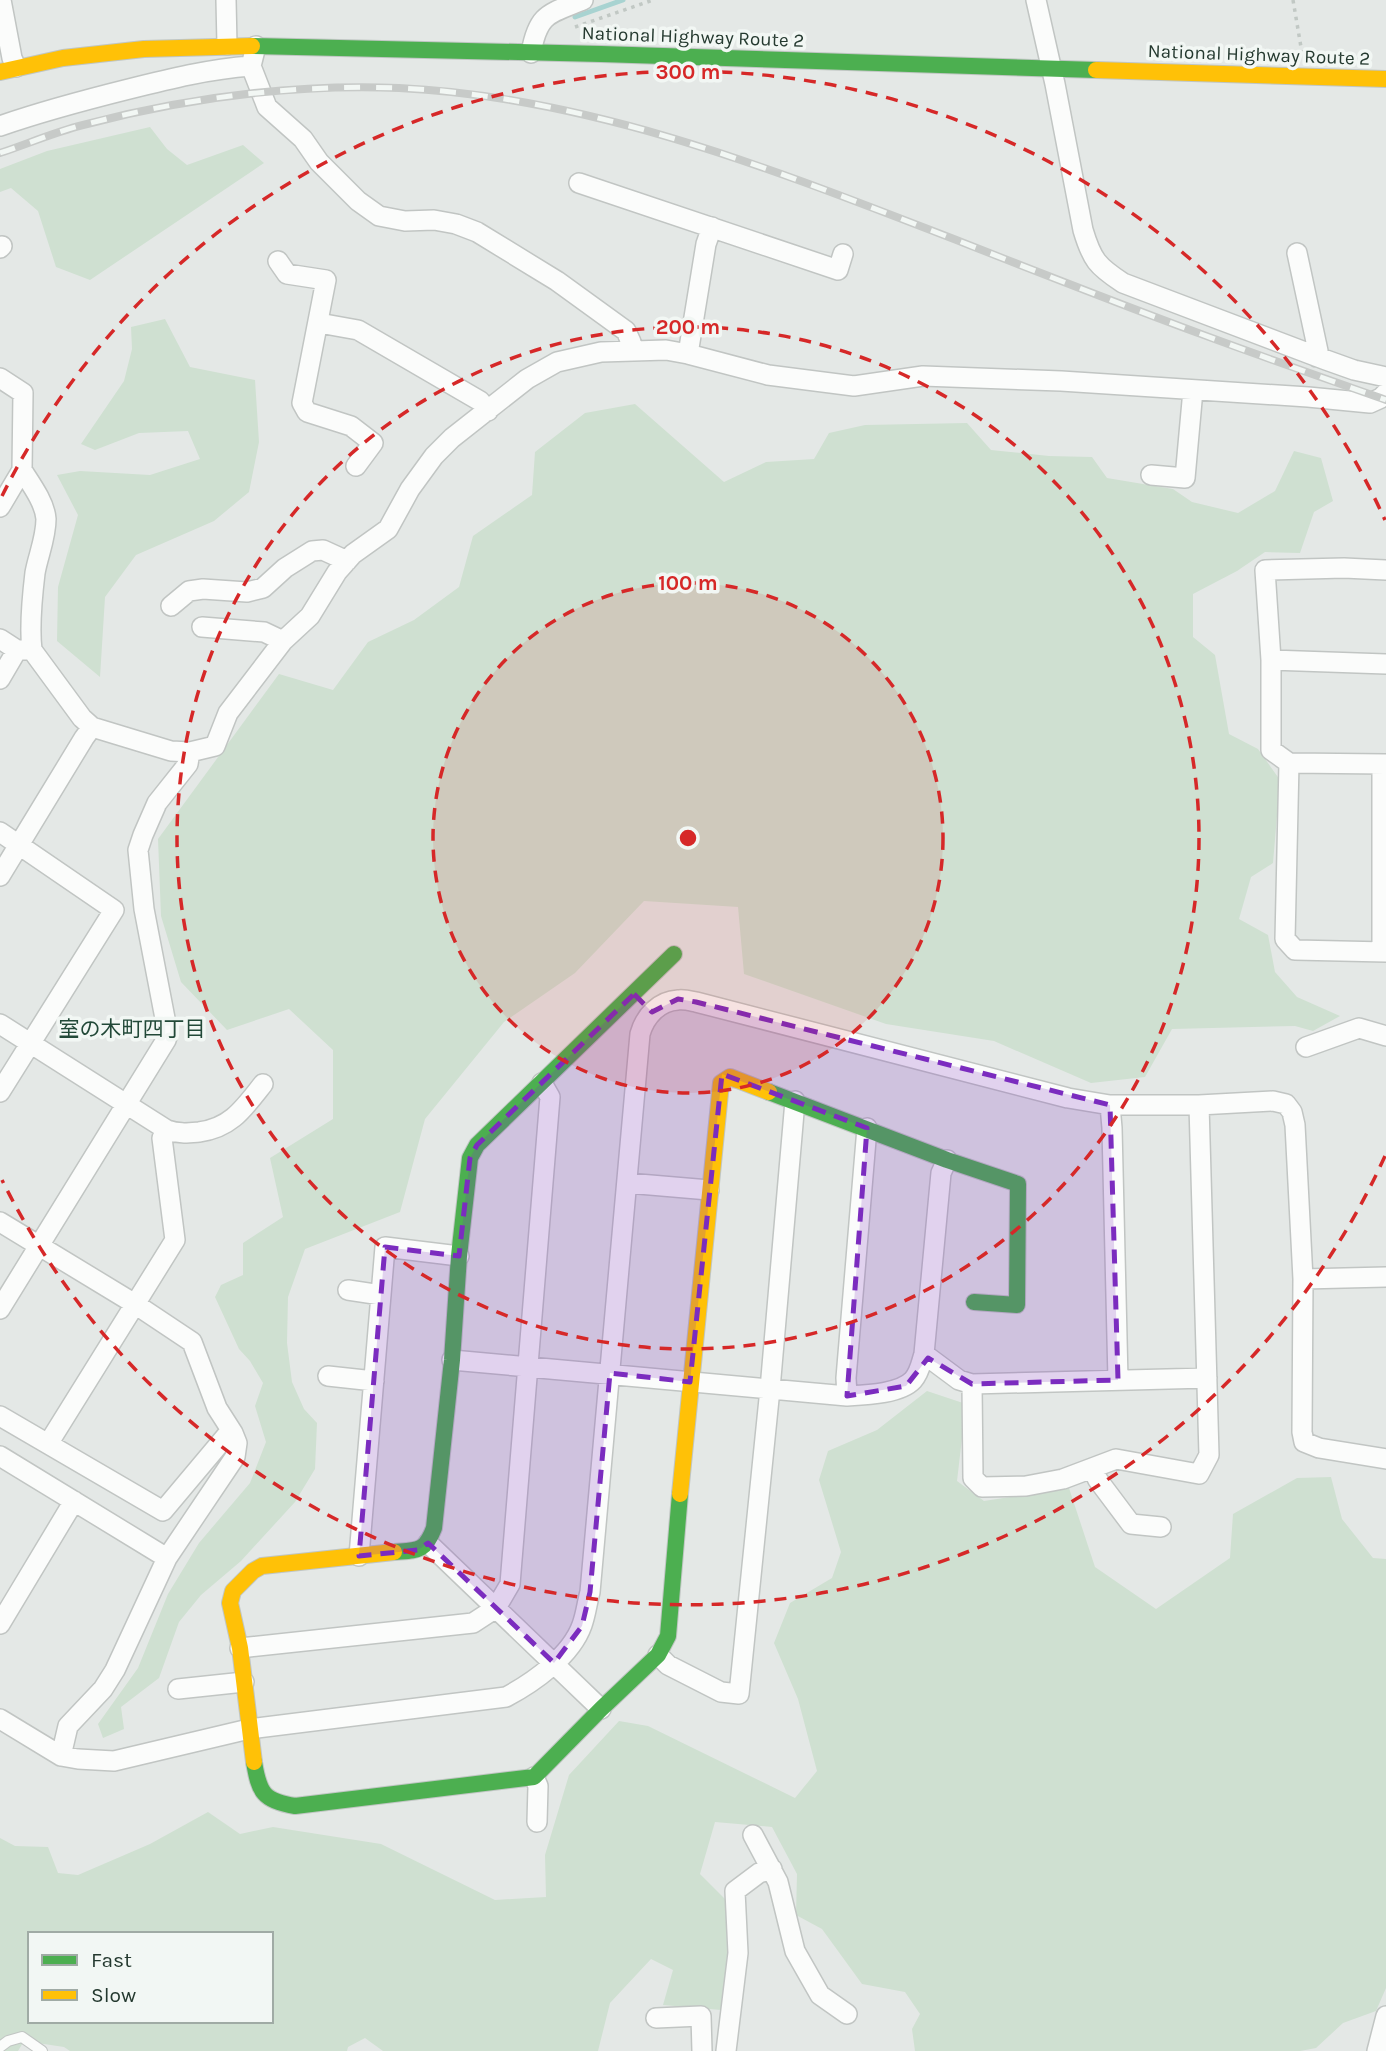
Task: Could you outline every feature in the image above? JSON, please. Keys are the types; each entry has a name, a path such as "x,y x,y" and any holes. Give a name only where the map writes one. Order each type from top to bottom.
{"main road":[{"name":"National Highway Route 2","path":"8,70 63,58 144,48 227,45 1386,79"},
{"path":"674,954 477,1145 470,1158 434,1528 428,1544 418,1550 262,1566 233,1591 230,1603 240,1648 257,1779 263,1793 277,1803 295,1806 534,1777 658,1655 668,1636 690,1382 721,1083 730,1077 947,1160 1018,1184 1017,1305 974,1302"}],"street":[{"path":"1,0 12,58 8,70"},
{"path":"226,0 227,45"},
{"path":"531,53 534,32 547,15 583,0"},
{"path":"1036,0 1083,230 1089,251 1101,269 1123,283 1317,357 1354,370 1386,377"},
{"path":"256,46 250,66 267,107 303,139 319,162 358,201 379,216 405,221 434,220 477,232 557,281 626,331 631,342 631,351"},
{"path":"0,126 43,111 153,83 220,68 250,66"},
{"path":"579,183 838,270 843,254"},
{"path":"688,354 706,244 712,227"},
{"path":"1297,253 1318,351 1317,357"},
{"path":"278,261 287,274 326,280 302,403 307,412 351,426 373,443 356,466"},
{"path":"319,323 358,330 480,401 488,411"},
{"path":"0,639 25,650 92,727 171,751 190,752 215,746 228,713 283,641 310,615 337,572 387,529 433,456 527,379 557,362 601,352 666,350 768,374 854,386 923,376 1061,381 1370,403 1386,393"},
{"path":"0,378 23,393 22,470 0,508"},
{"path":"1151,475 1185,478 1194,390"},
{"path":"0,679 25,650 30,636 36,573 46,518 36,492 22,470"},
{"path":"171,606 189,591 203,589 247,592 263,588 285,568 312,551 323,550 347,561"},
{"path":"1289,763 1285,939 1295,950 1384,952 1384,764 1289,763 1271,750 1271,660 1265,570 1386,570"},
{"path":"202,627 264,632 283,641"},
{"path":"1271,660 1386,664"},
{"path":"0,876 92,727"},
{"path":"0,1309 166,1040 144,909 138,850 157,803 188,764 190,752"},
{"path":"0,832 114,910 0,1092"},
{"path":"634,994 652,1012"},
{"path":"0,1719 61,1756 114,1760 249,1729 506,1697 534,1682 572,1645 582,1626 590,1592 640,1034 643,1022 652,1012 663,1004 678,999 1068,1098 1110,1105 1199,1105 1273,1101 1286,1104 1296,1125 1303,1279 1304,1442 1319,1448 1386,1459"},
{"path":"0,1024 167,1130 178,1134 214,1130 238,1116 263,1084"},
{"path":"1307,1047 1359,1028 1386,1035"},
{"path":"240,1648 472,1623 496,1608 510,1584 550,1097 542,1083"},
{"path":"658,1655 668,1665 721,1692 739,1693 770,1389 795,1101"},
{"path":"1110,1105 1118,1380"},
{"path":"972,1384 972,1478 982,1487 1026,1486 1063,1479 1116,1459 1199,1474 1209,1455 1199,1105"},
{"path":"847,1396 846,1378 867,1128"},
{"path":"48,1444 175,1240 162,1138 167,1130"},
{"path":"452,1360 847,1396 872,1395 906,1386 919,1371 924,1354 942,1173 947,1160"},
{"path":"627,1183 709,1190"},
{"path":"0,1222 192,1342 217,1408 237,1443 235,1457 167,1558 115,1670 103,1689 68,1726 61,1756"},
{"path":"359,1556 384,1247 459,1256"},
{"path":"1303,1279 1386,1277"},
{"path":"348,1290 381,1295"},
{"path":"924,1354 959,1380 972,1384 1207,1378"},
{"path":"328,1376 374,1381"},
{"path":"0,1416 163,1511 226,1436 233,1433"},
{"path":"0,1456 167,1558"},
{"path":"1092,1468 1131,1524 1161,1527"},
{"path":"0,1624 74,1502"},
{"path":"428,1544 601,1709"},
{"path":"177,1689 244,1682"},
{"path":"534,1777 538,1786 537,1822"},
{"path":"753,1835 778,1882 795,1951 820,1995 847,2014"},
{"path":"726,2051 738,1953 735,1891 759,1873 772,1869"},
{"path":"656,2018 701,2016 702,2051"},
{"path":"1377,2051 1386,2016"}],"lane":[{"path":"0,2047 22,2038 42,2051"}],"path":[{"path":"569,30 653,0"},
{"path":"1293,0 1303,62 1302,76"}],"highlighted area":[{"path":"634,994 652,1012 678,999 696,1002 1110,1105 1118,1380 972,1384 928,1358 906,1386 847,1396 867,1128 722,1074 690,1382 610,1373 590,1592 582,1626 554,1663 428,1543 418,1550 359,1556 385,1247 459,1256 470,1158 477,1145"}],"green space":[{"path":"150,127 167,149 187,165 243,145 264,163 90,280 56,267 38,211 11,188 0,192 0,169 47,151"},
{"path":"165,319 190,367 255,380 259,442 249,492 214,521 136,555 105,597 100,677 57,641 58,587 78,515 57,475 80,471 150,475 200,459 188,431 139,433 95,450 81,444 124,381 132,349 131,327"},
{"path":"635,404 724,482 766,462 814,459 829,433 865,425 967,423 991,450 1092,457 1107,478 1173,489 1192,502 1238,513 1275,491 1294,451 1321,458 1333,501 1314,512 1300,553 1265,552 1237,571 1193,594 1193,637 1215,655 1229,734 1258,749 1280,780 1273,863 1251,877 1239,919 1268,935 1275,972 1297,997 1340,1016 1313,1031 1295,1026 1172,1029 1145,1077 1091,1083 994,1041 886,1024 744,974 738,907 644,901 575,973 504,1022 425,1119 400,1212 305,1249 288,1297 287,1343 292,1382 304,1409 317,1423 315,1469 295,1502 241,1561 201,1595 179,1622 159,1678 121,1707 124,1729 103,1738 98,1724 138,1668 168,1594 199,1543 250,1483 266,1442 255,1406 263,1383 239,1349 215,1297 221,1285 243,1275 243,1243 283,1217 270,1158 333,1119 333,1050 289,1009 227,1030 181,982 161,916 158,839 279,674 333,690 368,642 414,620 459,587 473,536 532,495 535,452 585,413"},
{"path":"927,1391 966,1404 957,1481 984,1501 1069,1488 1095,1567 1156,1609 1230,1558 1233,1514 1297,1478 1331,1477 1342,1519 1373,1558 1386,1559 1386,1988 1376,2011 1343,2023 1316,2048 1300,2051 915,2051 912,2029 920,2014 905,1992 862,1984 822,1929 796,1915 797,1874 772,1827 715,1822 700,1874 726,1900 727,1955 721,2010 663,2005 673,1970 651,1959 610,2003 598,2051 383,2051 365,2038 348,2047 347,2051 70,2051 64,2047 24,2041 18,2051 0,2051 0,1838 15,1846 48,1847 58,1873 78,1875 150,1844 208,1812 240,1834 273,1827 381,1844 495,1900 546,1897 545,1855 569,1775 619,1721 648,1726 795,1798 817,1771 798,1699 774,1643 790,1603 832,1578 841,1552 819,1480 828,1451 877,1430"}],"waterway":[{"path":"575,17 623,0"}],"railway":[{"path":"0,153 62,131 122,115 200,100 279,91 399,88 472,94 545,106 687,143 757,166 1171,323 1386,400"}],"traffic: fast":[{"path":"252,46 1096,70"},
{"path":"394,1552 424,1546 434,1528 470,1158 477,1145 674,954"},
{"path":"769,1092 1018,1184 1017,1305 974,1302"},
{"path":"254,1762 264,1793 276,1801 295,1806 534,1777 658,1655 668,1636 680,1494"}],"traffic: slow":[{"path":"0,72 63,58 144,49 252,46"},
{"path":"1096,70 1386,79"},
{"path":"680,1494 721,1083 730,1077 769,1092"},
{"path":"254,1762 240,1648 230,1603 233,1591 262,1566 394,1552"}],"district":[{"name":"室の木町四丁目","path":"132,1029"}]}
